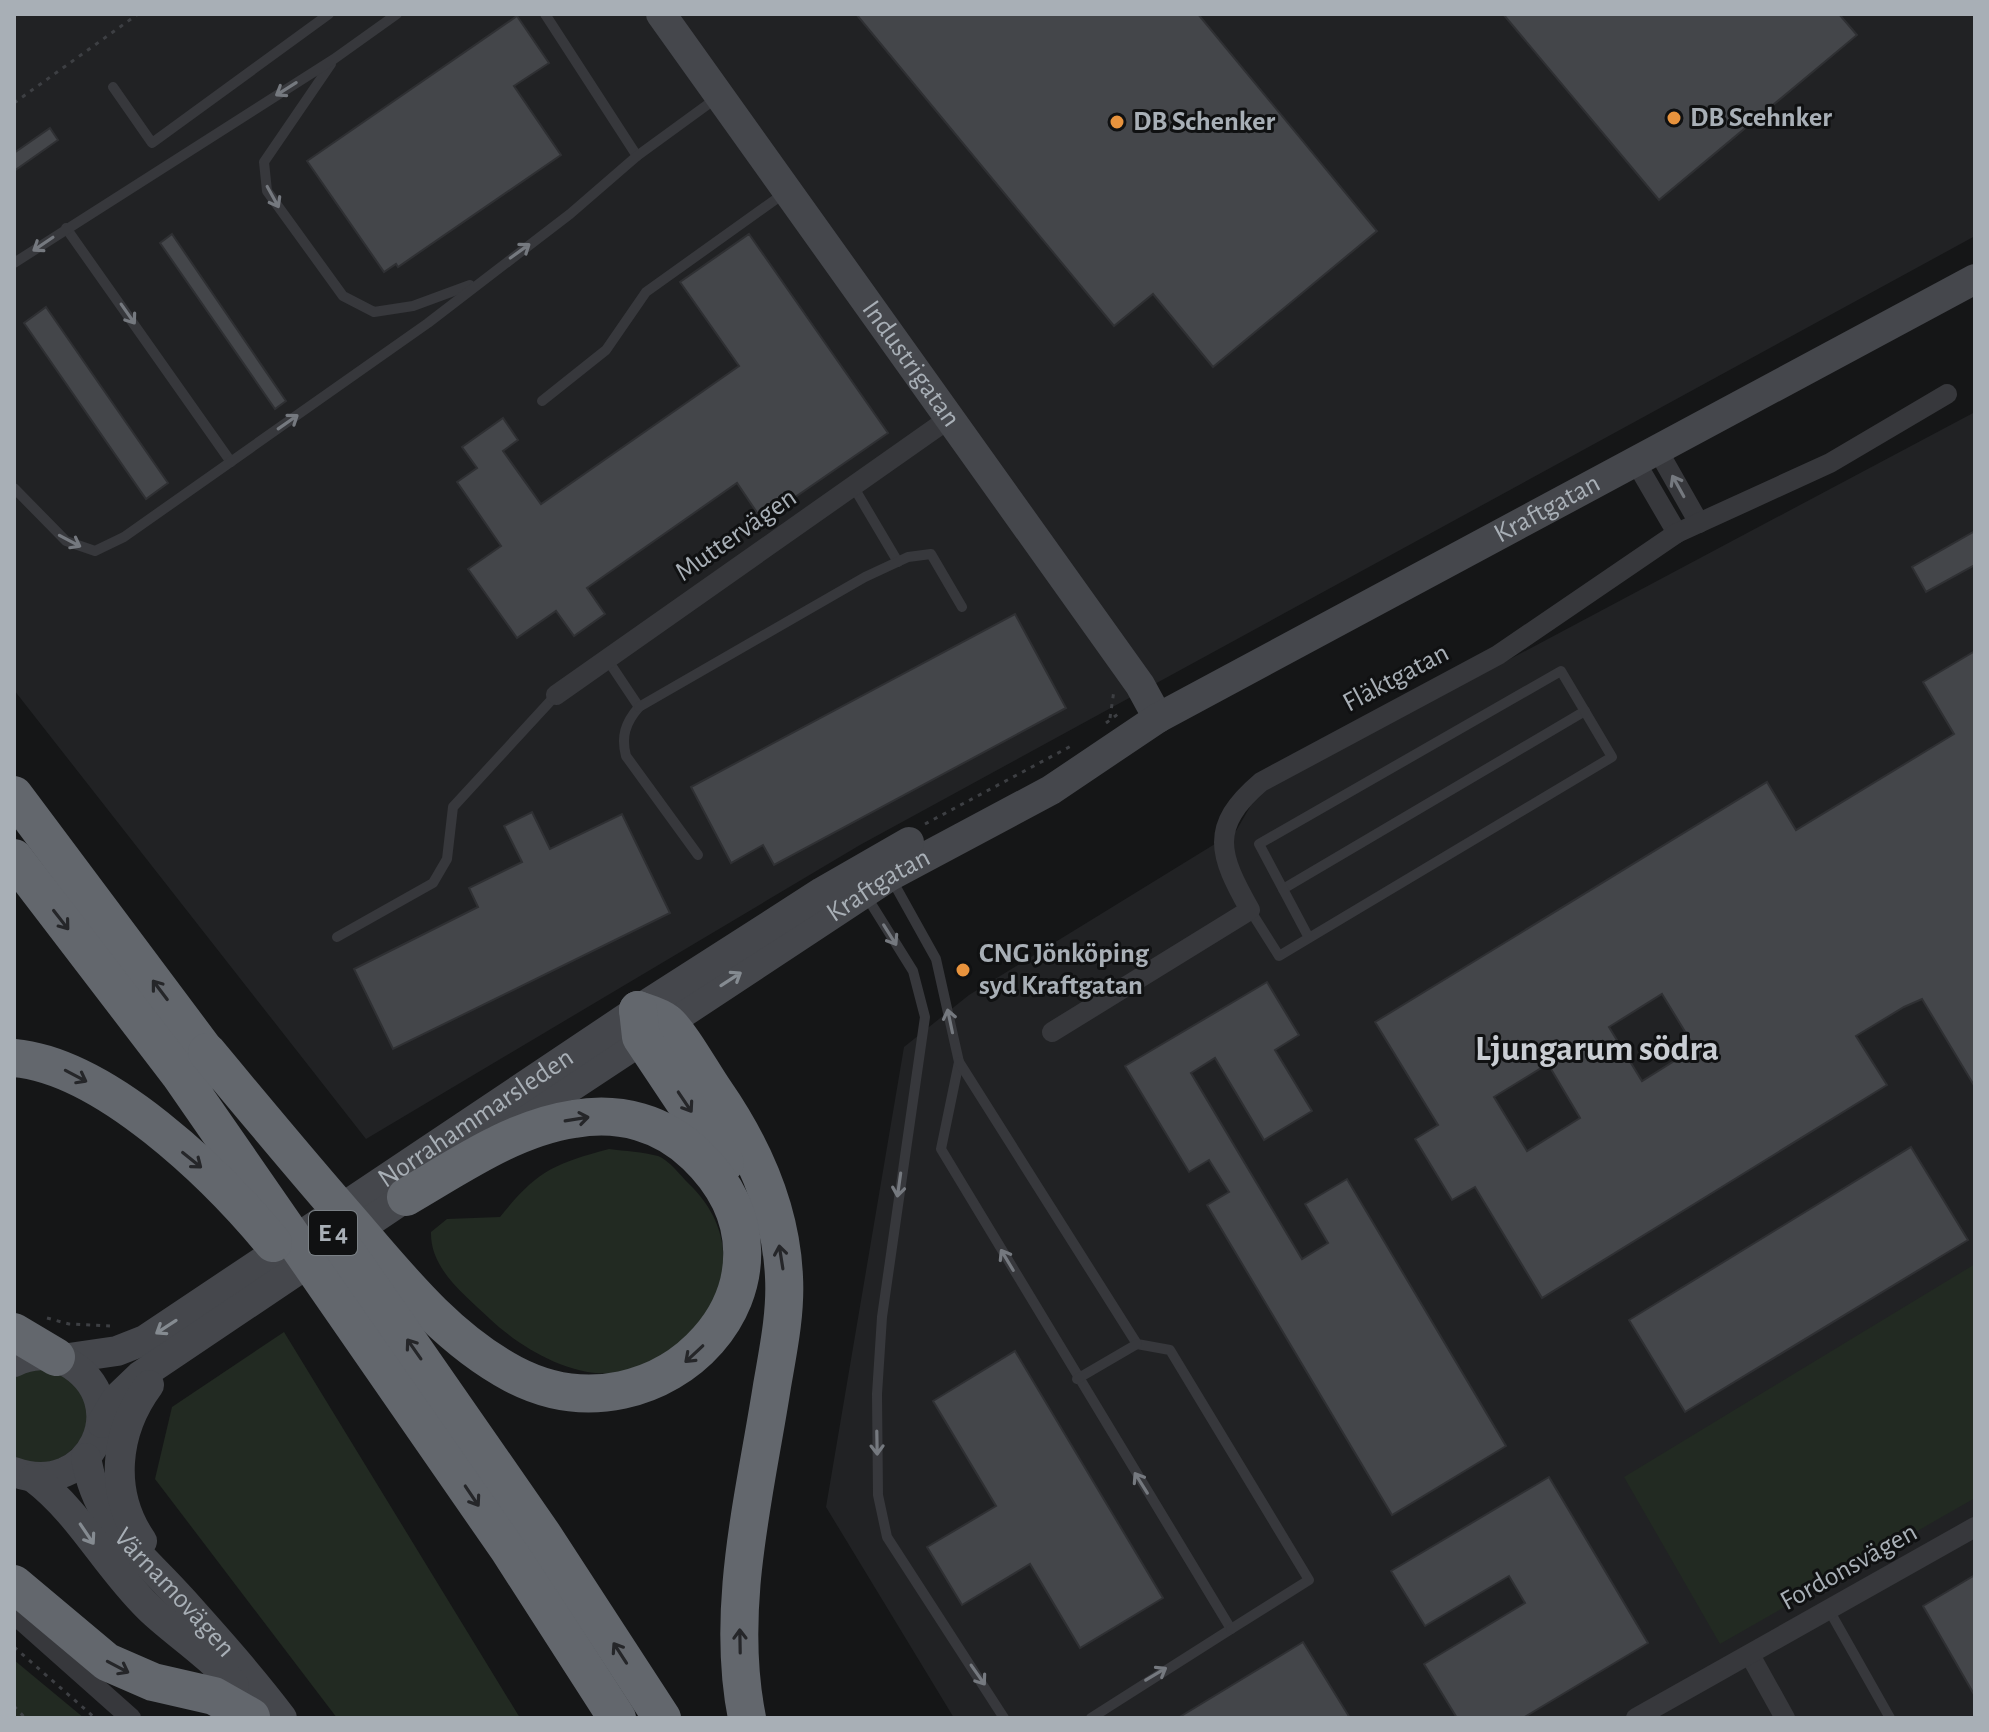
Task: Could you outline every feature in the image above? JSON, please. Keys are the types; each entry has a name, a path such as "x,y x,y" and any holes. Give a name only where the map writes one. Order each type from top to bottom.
{"highway":[{"name":"E 4","path":"14,795 207,1052 543,1535 662,1718"},
{"name":"E 4","path":"14,858 180,1075 428,1431 617,1718"},
{"path":"207,1052 422,1304 470,1347 515,1375 557,1390 602,1394 641,1387 696,1355 719,1326 737,1290 742,1254 737,1198 727,1166 648,1023"},
{"path":"648,1023 724,1106 763,1173 784,1278 780,1335 743,1566 741,1660 747,1718"},
{"path":"14,1058 43,1060 77,1075 121,1103 203,1168 255,1221 428,1431"},
{"path":"399,1186 524,1133 572,1119 607,1116 639,1121 670,1134 689,1148 712,1171 728,1194 740,1228"},
{"path":"24,1322 59,1358"},
{"path":"14,1584 107,1662 153,1682 214,1696 261,1718"}],"street":[{"name":"Industrigatan","path":"661,14 947,420 1140,685 1158,718"},
{"name":"Kraftgatan","path":"648,1023 874,877 1051,790 1119,741 1158,718 1975,279"},
{"name":"Fläktgatan","path":"1250,910 1227,870 1222,845 1235,807 1248,793 1279,771 1498,655 1677,533 1830,463 1947,394"},
{"name":"Muttervägen","path":"556,695 947,420"},
{"path":"1646,455 1699,523"},
{"path":"1646,455 1677,533"},
{"path":"1052,1032 1250,910"},
{"name":"Norrahammarsleden","path":"14,1362 39,1355 59,1358 117,1351 238,1293 648,1023"},
{"name":"Norrahammarsleden","path":"86,1458 97,1442 102,1423 117,1398 140,1376 173,1355 238,1293"},
{"path":"173,1355 139,1399 127,1423 119,1466 126,1511 137,1535 182,1599"},
{"path":"59,1358 80,1369 93,1384 100,1403 102,1423"},
{"path":"20,1474 53,1477 71,1470 86,1458"},
{"name":"Värnamovägen","path":"86,1458 91,1488 110,1523 182,1599 261,1718"},
{"name":"Värnamovägen","path":"20,1474 64,1501 110,1566 146,1605 229,1679 261,1718"},
{"name":"Fordonsvägen","path":"1636,1718 1975,1527"},
{"path":"14,1614 131,1718"},
{"path":"1750,1655 1785,1718"}],"lane":[{"path":"113,87 152,143 329,14"},
{"path":"14,263 334,59 397,14"},
{"path":"545,14 637,156"},
{"path":"334,59 264,162 267,191 343,296 374,312 413,306 478,282"},
{"path":"14,488 66,541 95,551 124,537 428,323 570,214 637,156 719,96"},
{"path":"542,401 606,350 646,292 787,191"},
{"path":"66,228 231,462"},
{"path":"853,486 898,562"},
{"path":"698,855 626,756 622,740 630,718 639,707 898,562 931,554 962,607"},
{"path":"607,659 639,707"},
{"path":"1250,910 1279,956 1612,757 1561,671 1259,844 1309,938"},
{"path":"337,937 433,883 447,859 453,807 556,695"},
{"path":"1283,889 1585,711"},
{"path":"874,877 936,959 959,1062 1137,1344"},
{"path":"874,877 913,971 925,1017 882,1317 877,1394 878,1495 887,1537 1004,1718"},
{"path":"959,1062 941,1149 1077,1379 1231,1629"},
{"path":"1077,1379 1137,1344 1170,1350 1309,1580 1091,1718"},
{"path":"1829,1610 1890,1718"}],"path":[{"path":"14,103 138,14"},
{"path":"24,1322 116,1326"},
{"path":"14,1647 95,1718"},
{"path":"14,1706 25,1718"}],"shaded area":[{"path":"14,14 1975,14 1975,236 860,845 366,1139 14,690"},
{"path":"1975,412 1975,1718 954,1718 826,1507 904,1047 969,995 1236,831 1258,793"},
{"path":"609,1149 658,1156 675,1168 710,1210 721,1237 723,1264 718,1291 705,1316 686,1338 662,1356 633,1369 595,1373 556,1362 504,1331 450,1280 436,1258 431,1232 447,1219 500,1217 525,1189 547,1171"},
{"path":"1975,1264 1975,1498 1720,1644 1624,1477"},
{"path":"284,1332 520,1718 337,1718 155,1479 172,1407"},
{"path":"23,1370 57,1370 84,1397 87,1413 85,1428 79,1441 58,1459 29,1463 14,1457 14,1374"},
{"path":"14,1660 84,1718 14,1718"}],"building":[{"name":"DB Schenker","path":"856,14 1198,14 1377,231 1213,367 1153,294 1114,326"},
{"name":"DB Scehnker","path":"1503,14 1839,14 1857,35 1659,200"},
{"path":"517,16 549,63 514,86 561,155 398,267 396,264 384,272 307,161"},
{"path":"50,128 58,140 14,171 14,153"},
{"path":"172,234 286,401 275,409 160,243"},
{"path":"749,234 888,433 762,520 737,483 587,588 605,614 574,636 556,611 517,638 468,569 501,546 457,482 477,468 462,447 503,418 518,440 503,451 541,504 739,366 680,282"},
{"path":"46,307 168,483 146,499 24,323"},
{"path":"1975,531 1975,565 1926,592 1912,567"},
{"path":"1015,614 1066,708 774,865 763,845 731,863 691,787"},
{"path":"1975,651 1975,1087 1922,999 1904,1007 1856,1036 1887,1085 1542,1298 1475,1187 1452,1200 1415,1139 1438,1125 1375,1022 1767,782 1796,830 1954,734 1923,682","holes":["1662,994 1695,1048 1642,1081 1609,1027","1548,1064 1580,1118 1527,1151 1494,1097"]},
{"path":"532,812 550,849 622,814 670,913 393,1049 354,969 478,907 469,888 522,862 504,826"},
{"path":"1267,982 1299,1035 1275,1050 1312,1111 1264,1140 1215,1058 1191,1073 1302,1259 1328,1243 1305,1204 1347,1179 1506,1446 1392,1515 1207,1205 1229,1192 1209,1160 1189,1172 1125,1066"},
{"path":"1911,1147 1968,1240 1685,1412 1629,1320"},
{"path":"1015,1351 1163,1598 1080,1648 1030,1564 962,1605 927,1547 996,1506 933,1401"},
{"path":"1549,1477 1648,1643 1523,1718 1457,1718 1424,1664 1525,1603 1509,1576 1425,1626 1391,1571"},
{"path":"1975,1575 1975,1696 1923,1606"},
{"path":"1303,1642 1350,1718 1178,1718"}],"place":[{"name":"DB Scehnker","path":"1674,118"},
{"name":"DB Schenker","path":"1117,122"},
{"name":"CNG Jönköping syd Kraftgatan","path":"963,970"}],"district":[{"name":"Ljungarum södra","path":"1597,1049"}]}
